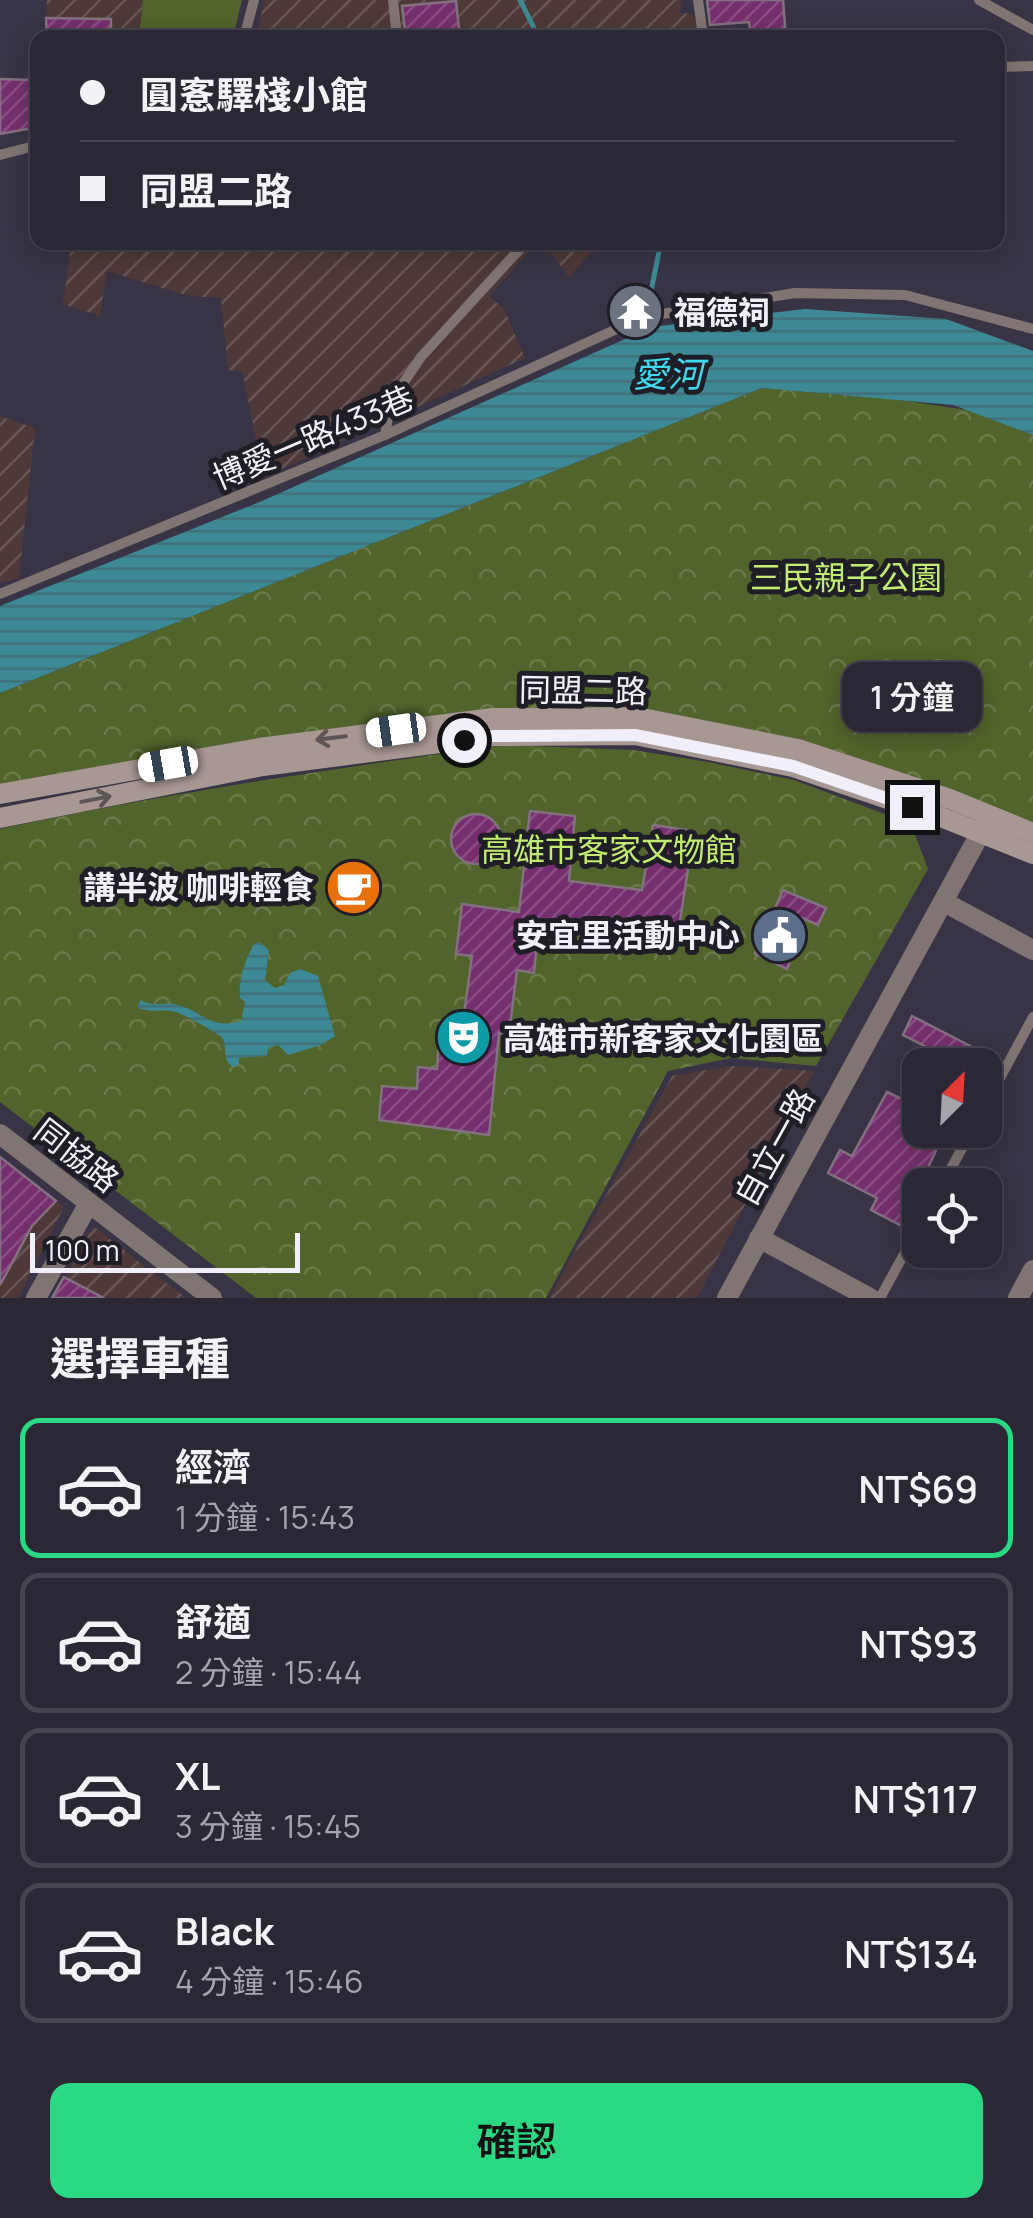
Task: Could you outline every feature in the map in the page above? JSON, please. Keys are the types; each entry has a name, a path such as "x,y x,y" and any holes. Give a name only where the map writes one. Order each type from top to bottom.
{"street":[{"name":"同盟二路","path":"0,794 260,748 493,718 636,726 793,766 986,824 1033,833"},
{"name":"同盟二路","path":"0,818 262,766 494,736 636,726"},
{"name":"同盟二路","path":"986,824 1033,854"},
{"name":"自立一路","path":"727,1298 986,824"},
{"path":"944,902 1033,950"},
{"name":"同協路","path":"0,1134 212,1298"},
{"path":"36,1298 89,1202"},
{"path":"759,1238 870,1298"},
{"path":"1018,1298 1032,1272"}],"lane":[{"path":"246,30 254,0"},
{"path":"393,0 396,30"},
{"path":"698,0 703,30"},
{"path":"978,0 1033,30"},
{"path":"1005,66 1033,66"},
{"path":"0,156 30,147"},
{"path":"384,435 391,402 421,357 519,250"},
{"name":"博愛一路433巷","path":"0,594 384,435 643,317 795,293 905,295 1033,329"},
{"path":"1002,1075 1033,1018"},
{"path":"880,1298 902,1258"}],"shaded area":[{"path":"47,0 143,0 140,30 45,30"},
{"path":"265,0 682,0 680,13 692,14 698,30 257,30"},
{"path":"531,250 489,296 504,309 525,358 264,477 242,371 228,370 221,298 189,296 107,271 100,316 63,304 70,252"},
{"path":"548,250 606,250 590,253 569,277"},
{"path":"0,416 35,428 19,578 0,583"},
{"path":"731,1066 814,1071 697,1298 549,1298 672,1076"},
{"path":"0,1157 64,1207 18,1298 0,1298"},
{"path":"93,1226 186,1298 54,1298"}],"green space":[{"path":"143,0 242,0 235,30 140,30"},
{"name":"三民親子公園","path":"762,388 967,410 1033,435 1033,833 637,717 0,793 0,693"},
{"name":"高雄市客家文物館","path":"506,745 633,750 794,780 911,824 928,869 816,1066 731,1058 668,1071 546,1298 256,1298 0,1102 0,829 252,782"}],"water":[{"name":"愛河","path":"805,309 946,319 1033,351 1033,435 953,405 762,388 0,693 0,606 262,501 652,327"},
{"path":"260,942 269,951 265,980 275,988 284,985 290,973 300,969 318,976 335,1036 321,1045 288,1055 278,1045 268,1048 267,1056 239,1058 234,1067 228,1063 223,1039 210,1029 176,1012 137,1007 141,1000 172,1004 220,1023 241,1021 245,1002 240,998 241,977 254,944"}],"building":[{"path":"707,0 783,0 785,30 750,30 749,22 710,25"},
{"path":"456,1 459,30 405,30 402,6"},
{"path":"46,18 111,19 111,30 47,30"},
{"path":"0,79 30,80 30,128 0,134"},
{"path":"530,811 575,816 569,881 642,890 653,825 694,831 677,940 539,921 534,973 517,970 509,1034 499,1033 489,1135 379,1120 382,1086 417,1089 418,1067 437,1069 439,1042 460,1044 472,956 456,954 462,904 519,912"},
{"path":"476,814 494,821 501,839 494,857 476,864 458,857 451,839 458,821"},
{"name":"安宜里活動中心","path":"783,890 826,908 818,925 802,918 790,947 793,955 787,969 755,954"},
{"path":"912,1016 974,1048 928,1048 903,1035"},
{"path":"887,1092 902,1099 902,1148 937,1148 928,1168 902,1168 900,1225 871,1210 877,1198 828,1173 840,1150 852,1156"},
{"path":"0,1157 56,1201 32,1226 0,1285"},
{"path":"64,1277 104,1298 52,1298"}],"waterway":[{"path":"520,0 535,30"},
{"path":"652,333 649,301 659,250"}],"place":[{"name":"福德祠","path":"635,312"},
{"name":"講半波 咖啡輕食","path":"353,887"},
{"name":"安宜里活動中心","path":"779,935"},
{"name":"高雄市新客家文化園區","path":"464,1038"}],"route":[{"path":"464,740 494,736 635,735 793,766 912,807"}]}
